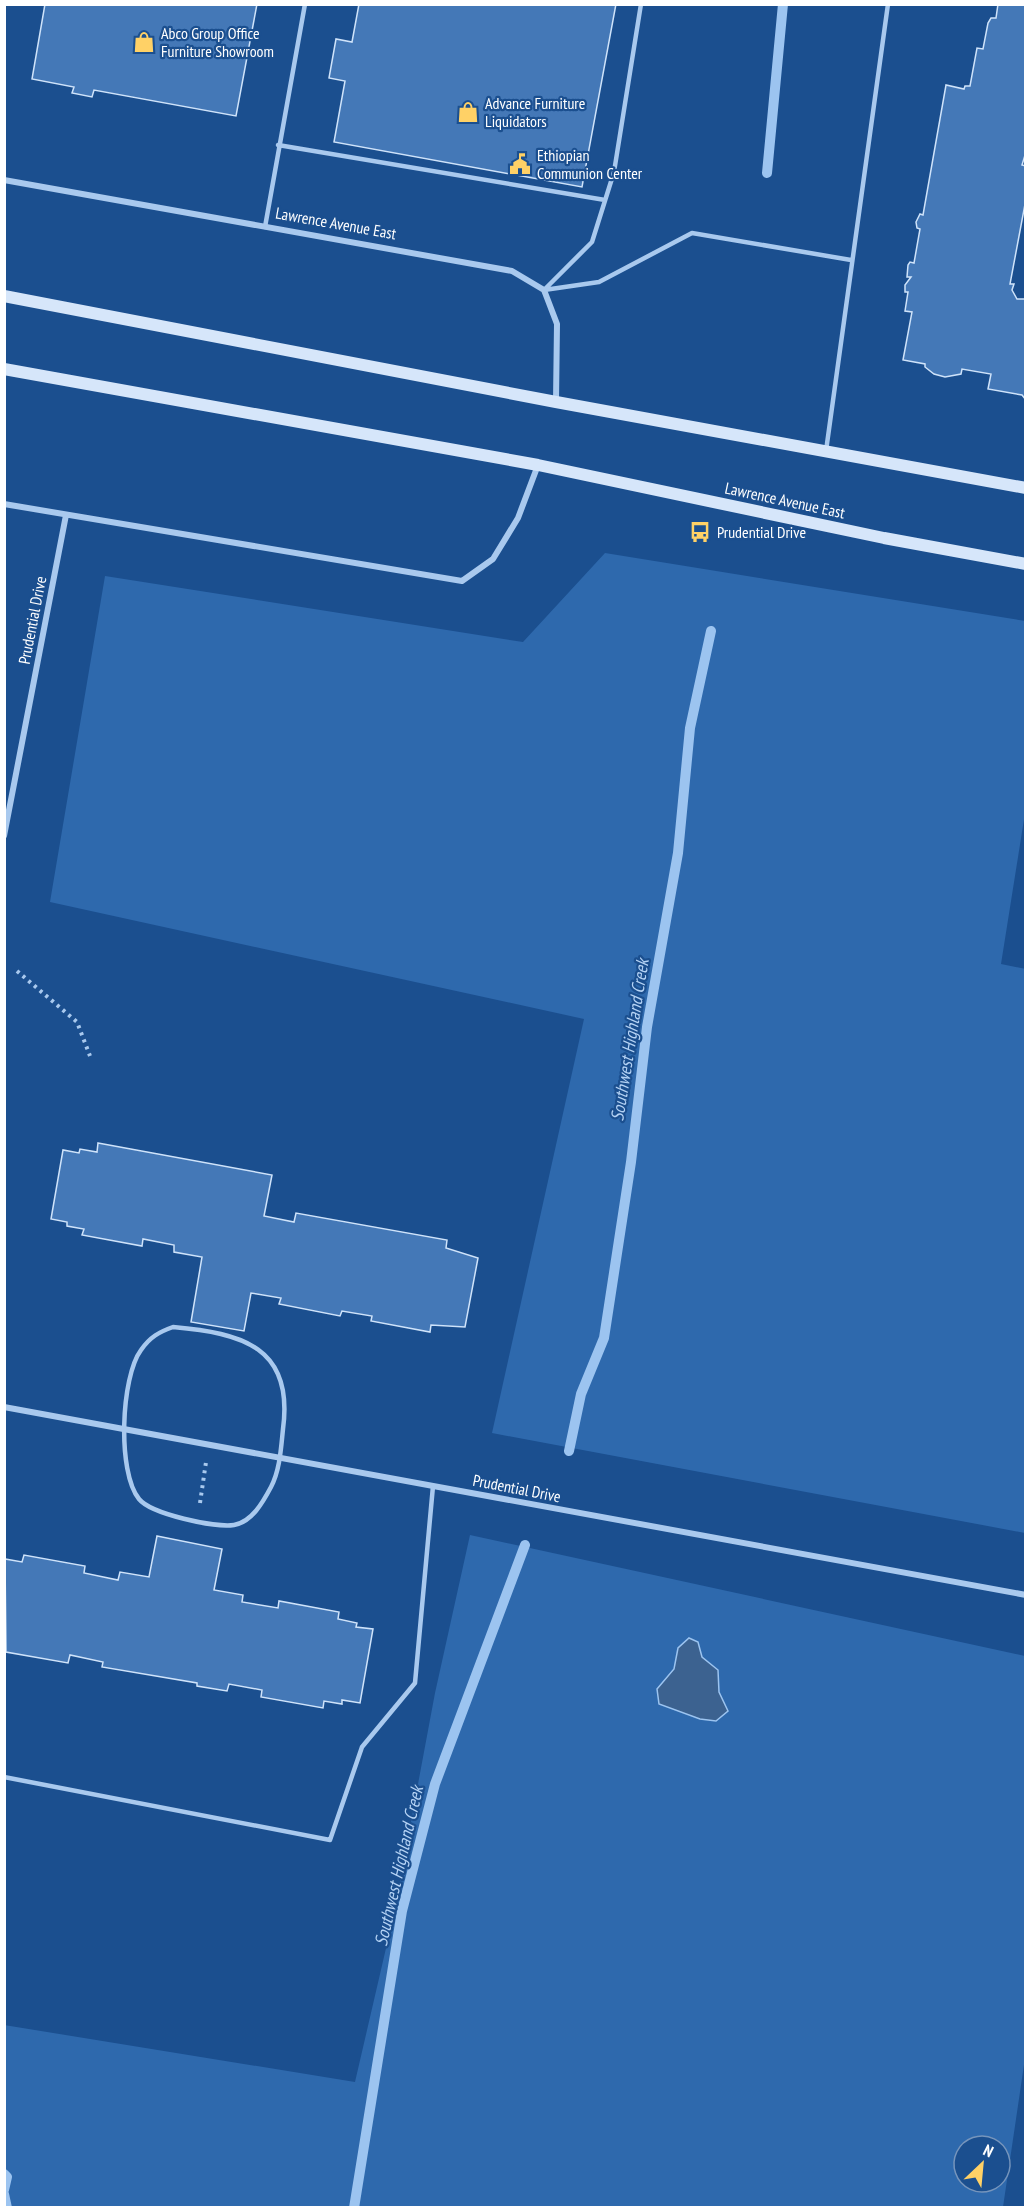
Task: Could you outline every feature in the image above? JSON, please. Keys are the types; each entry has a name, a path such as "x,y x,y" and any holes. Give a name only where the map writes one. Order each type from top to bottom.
{"main road":[{"path":"4,296 556,402 1026,488"},
{"name":"Lawrence Avenue East","path":"4,369 538,465 884,538 1026,564"}],"street":[{"name":"Lawrence Avenue East","path":"4,180 512,272 544,290"},
{"path":"544,290 557,324 556,402"},
{"path":"4,504 462,581 493,559 518,518 538,465"},
{"name":"Prudential Drive","path":"4,836 66,515"},
{"name":"Prudential Drive","path":"4,1407 1026,1595"}],"lane":[{"path":"265,227 305,4"},
{"path":"544,290 592,242 614,172 641,4"},
{"path":"826,451 888,4"},
{"path":"278,145 605,200"},
{"path":"544,290 600,282 692,233 851,260"},
{"path":"173,1327 224,1333 245,1341 256,1349 270,1360 280,1375 286,1406 280,1457 273,1483 262,1503 250,1517 234,1525 165,1515 139,1499 130,1481 122,1428 139,1352 155,1334 173,1327"},
{"path":"4,1777 330,1840 362,1747 415,1683 432,1486"}],"path":[{"path":"17,971 77,1022 90,1056"},
{"path":"197,1520 208,1444"}],"shaded area":[{"path":"605,553 1025,621 1025,813 1001,964 1026,969 1025,1533 492,1433 584,1019 50,902 105,576 523,642"},
{"path":"470,1535 1025,1656 1025,2058 1012,2146 1012,2134 952,2134 952,2194 1005,2194 1003,2207 5,2207 4,2025 355,2082 393,1918 435,1693"},
{"path":"689,1638 698,1642 702,1657 718,1670 719,1692 728,1711 716,1721 700,1719 659,1704 657,1689 674,1669 678,1648"}],"building":[{"name":"Abco Group Office Furniture Showroom","path":"45,4 257,4 236,116 94,90 92,97 72,93 74,87 32,79"},
{"name":"Advance Furniture Liquidators","path":"359,4 616,4 582,187 334,142 345,81 329,78 336,39 352,42"},
{"path":"998,4 1026,4 1026,152 1022,165 1026,166 1026,199 1010,284 1014,284 1012,290 1017,299 1026,299 1026,400 1022,395 988,389 991,374 962,369 961,374 945,377 934,374 925,367 925,364 903,360 912,312 905,311 908,292 905,292 905,285 911,277 907,277 908,265 910,262 914,263 920,229 917,228 916,222 920,214 923,215 946,85 964,89 965,86 970,86 977,48 983,49 988,23 991,18 996,18"},
{"path":"98,1143 272,1175 264,1216 294,1222 296,1213 447,1240 446,1248 478,1258 465,1327 431,1325 430,1332 371,1321 372,1316 342,1311 340,1316 279,1304 281,1298 251,1293 244,1331 191,1322 202,1257 174,1252 174,1245 143,1239 142,1246 82,1235 84,1229 67,1226 67,1222 51,1219 63,1150 79,1153 80,1149 97,1152"},
{"path":"157,1536 222,1549 214,1590 243,1595 242,1602 278,1608 279,1601 339,1612 338,1619 357,1623 356,1627 373,1629 360,1703 342,1700 342,1704 324,1701 323,1708 261,1697 262,1690 229,1684 227,1691 197,1686 197,1683 102,1667 103,1662 70,1655 68,1663 6,1652 5,1559 22,1562 24,1555 85,1566 84,1573 118,1580 120,1572 149,1577"}],"waterway":[{"name":"Southwest Highland Creek","path":"767,173 783,4"},
{"name":"Southwest Highland Creek","path":"569,1451 581,1394 604,1338 631,1162 647,1027 678,853 690,728 711,631"},
{"name":"Southwest Highland Creek","path":"354,2208 402,1911 435,1784 525,1545"},
{"path":"4,2174 7,2177 4,2190"},
{"path":"4,2194 7,2208"}],"place":[{"name":"Abco Group Office Furniture Showroom","path":"144,42"},
{"name":"Advance Furniture Liquidators","path":"468,112"},
{"name":"Ethiopian Communion Center","path":"520,164"},
{"name":"Prudential Drive","path":"700,532"}]}
